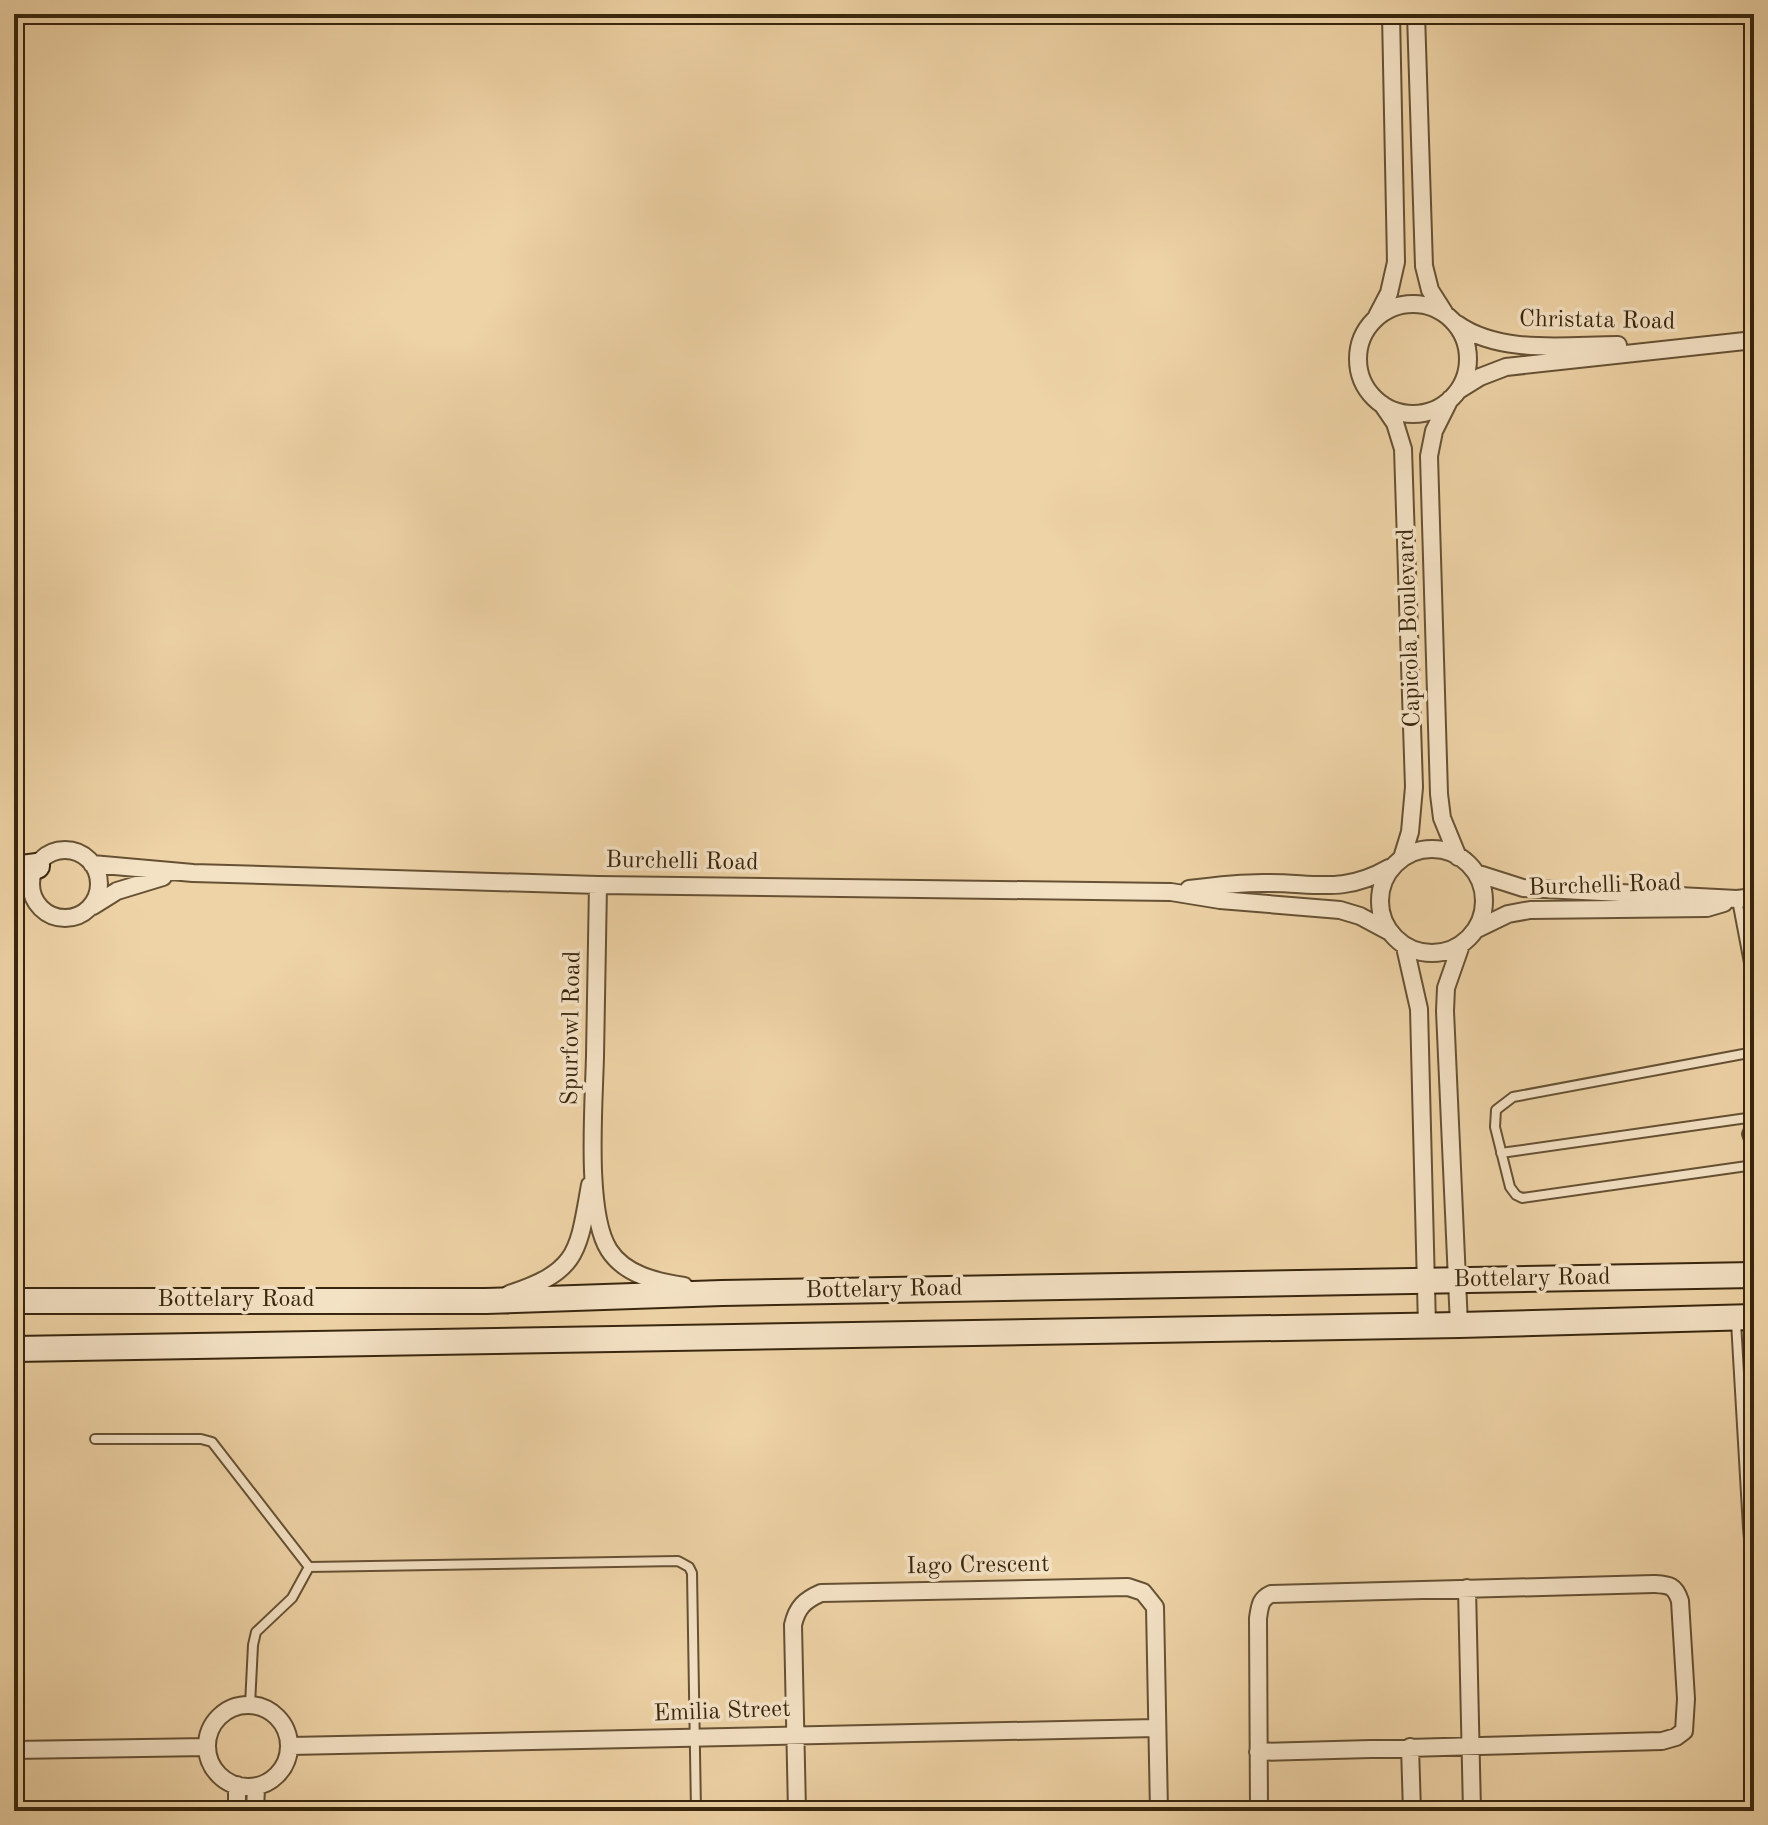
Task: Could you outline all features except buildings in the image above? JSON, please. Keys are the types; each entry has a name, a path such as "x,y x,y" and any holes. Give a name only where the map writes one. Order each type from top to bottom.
{"main road":[{"name":"Bottelary Road","path":"14,1301 486,1301 722,1293 1754,1275"},
{"name":"Bottelary Road","path":"14,1349 1427,1326 1745,1317"}],"street":[{"path":"1391,14 1396,262 1389,293 1362,338 1358,362 1365,386 1382,404 1393,410 1417,414 1441,407 1454,395 1464,380 1468,356 1462,332 1430,290 1424,266 1416,14"},
{"path":"1376,318 1398,306 1410,304 1435,308 1450,318"},
{"name":"Christata Road","path":"1450,318 1488,340 1516,345 1695,346"},
{"name":"Christata Road","path":"1454,395 1480,377 1506,367 1754,340"},
{"name":"Capicola Boulevard","path":"1454,395 1434,431 1429,456 1439,794 1442,818 1458,857"},
{"name":"Capicola Boulevard","path":"1382,404 1395,423 1403,449 1414,787 1410,832 1397,862"},
{"path":"1436,849 1458,857 1476,873 1484,895 1482,918 1477,929 1461,945 1450,951 1427,954 1405,947 1388,931 1379,898 1381,886 1397,862 1412,853 1436,849"},
{"path":"64,851 75,852 97,871 99,888 91,907 72,918 50,915 41,908 25,868 64,851"},
{"name":"Burchelli Road","path":"1171,892 1265,883 1341,887 1376,876 1397,862"},
{"name":"Burchelli Road","path":"92,864 193,873 598,885 1171,892 1220,900 1340,910 1360,916 1388,931"},
{"name":"Burchelli Road","path":"91,907 117,891 139,883 193,873"},
{"name":"Burchelli Road","path":"1476,873 1523,888 1737,899 1754,897"},
{"name":"Spurfowl Road","path":"598,885 593,1172 601,1234 610,1253 623,1266 641,1276 722,1293"},
{"name":"Burchelli Road","path":"1477,929 1508,914 1530,910 1707,908 1737,899"},
{"path":"1459,1325 1445,1011 1446,988 1461,945"},
{"path":"1405,947 1419,1009 1427,1326"},
{"name":"Spurfowl Road","path":"486,1301 548,1280 568,1261 581,1238 593,1172"},
{"path":"1258,1752 1662,1741 1676,1737 1684,1731 1686,1699 1680,1601 1671,1585 1271,1594 1265,1597 1258,1618 1258,1752 1259,1811"},
{"name":"Iago Crescent","path":"797,1811 793,1625 797,1610 809,1598 821,1593 1128,1587 1143,1592 1155,1607 1159,1811"},
{"path":"1467,1588 1472,1811"},
{"path":"250,1705 272,1712 281,1721 290,1746 280,1772 256,1787 237,1785 217,1773 209,1761 207,1747 208,1734 223,1713 250,1705"},
{"name":"Emilia Street","path":"290,1746 1156,1728"},
{"path":"14,1750 207,1747"},
{"path":"1410,1747 1412,1811"},
{"path":"237,1785 237,1811"},
{"path":"255,1811 256,1787"}],"lane":[{"path":"1737,899 1754,989"},
{"path":"1754,1052 1513,1097 1496,1110 1495,1127 1510,1187 1522,1198 1754,1165"},
{"path":"1501,1153 1754,1118"},
{"path":"1754,1118 1747,1134 1754,1154"},
{"path":"1745,1317 1748,1528 1754,1591"},
{"path":"95,1439 201,1439 212,1442 309,1567"},
{"path":"309,1567 678,1561 689,1567 692,1573 696,1811"},
{"path":"250,1705 256,1632 292,1598 309,1567"}]}
